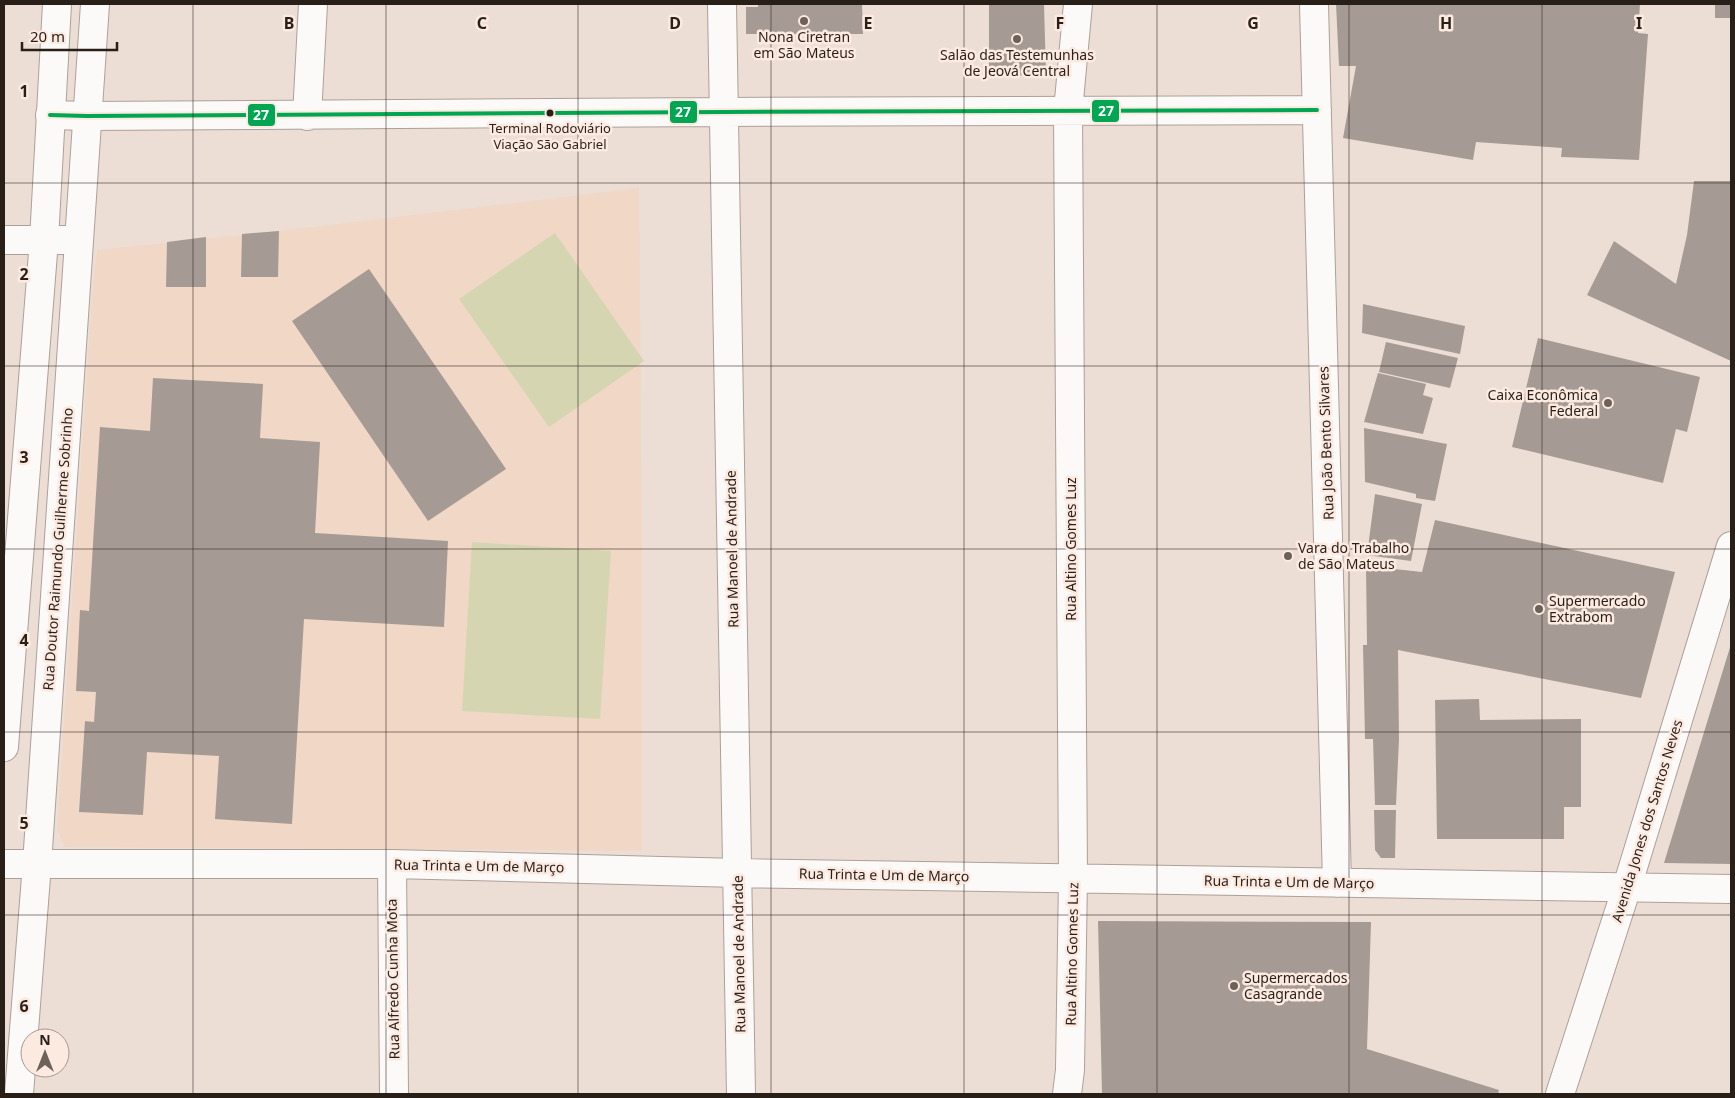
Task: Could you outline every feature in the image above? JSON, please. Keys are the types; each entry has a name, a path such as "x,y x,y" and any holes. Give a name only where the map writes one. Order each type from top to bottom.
{"street":[{"path":"4,747 44,240 57,4"},
{"name":"Rua Doutor Raimundo Guilherme Sobrinho","path":"19,1094 38,864 86,116 95,4"},
{"path":"307,116 313,4"},
{"name":"Rua Manoel de Andrade","path":"722,4 741,1094"},
{"name":"Rua Altino Gomes Luz","path":"1067,1094 1070,1070 1073,878 1068,110 1078,4"},
{"name":"Rua João Bento Silvares","path":"1314,4 1337,883"},
{"path":"50,115 307,116 724,112 1317,110"},
{"path":"4,240 78,240"},
{"name":"Avenida Jones dos Santos Neves","path":"1560,1094 1627,887 1731,546"},
{"name":"Rua Trinta e Um de Março","path":"4,864 392,864 738,873 1731,889"},
{"name":"Rua Alfredo Cunha Mota","path":"392,864 394,1094"}],"shaded area":[{"path":"639,188 642,851 65,847 57,829 92,297 97,250 279,231"}],"green space":[{"path":"555,233 644,361 549,427 459,299"},
{"path":"472,542 611,551 600,719 462,711"}],"building":[{"name":"Nona Ciretran em São Mateus","path":"758,4 862,4 863,34 746,34 746,7 758,7"},
{"name":"Salão das Testemunhas de Jeová Central","path":"989,4 1044,4 1046,75 989,76"},
{"path":"1336,4 1640,4 1638,33 1648,34 1639,160 1561,157 1562,148 1476,142 1473,160 1343,138 1356,66 1339,66"},
{"path":"1715,4 1731,4 1731,18 1715,18"},
{"path":"1694,181 1731,181 1731,361 1587,295 1614,241 1676,284 1687,235"},
{"path":"279,231 278,277 241,277 242,234"},
{"path":"206,237 206,287 166,287 167,242"},
{"path":"369,269 506,469 428,521 292,321"},
{"path":"1363,304 1465,326 1460,354 1362,333"},
{"name":"Caixa Econômica Federal","path":"1538,338 1700,377 1687,432 1676,429 1663,483 1512,447"},
{"path":"1386,342 1458,358 1450,388 1379,372"},
{"path":"1378,373 1426,384 1423,395 1433,398 1423,434 1364,422"},
{"path":"153,378 263,384 260,438 320,442 315,533 448,541 444,627 304,619 292,824 215,819 219,756 147,752 143,815 79,812 85,721 94,722 96,692 76,691 80,610 89,611 100,427 150,431"},
{"path":"1364,428 1447,444 1435,501 1416,498 1416,494 1365,482"},
{"path":"1375,494 1422,504 1411,561 1367,555"},
{"name":"Supermercado Extrabom","path":"1435,520 1675,572 1641,698 1398,650 1399,739 1396,805 1375,805 1373,739 1365,739 1363,645 1367,645 1366,566 1422,572"},
{"path":"1731,644 1731,864 1664,863"},
{"path":"1479,699 1480,720 1581,719 1581,807 1564,807 1564,839 1437,839 1435,700"},
{"path":"1374,810 1396,810 1395,858 1381,858 1375,850"},
{"name":"Supermercados Casagrande","path":"1098,921 1371,922 1367,1049 1499,1090 1498,1094 1102,1094"}],"transit line":[{"name":"27","path":"50,115 1317,110"}],"place":[{"name":"Nona Ciretran em São Mateus","path":"804,21"},
{"name":"Salão das Testemunhas de Jeová Central","path":"1017,39"},
{"name":"Terminal Rodoviário Viação São Gabriel","path":"550,113"},
{"name":"Caixa Econômica Federal","path":"1608,403"},
{"name":"Vara do Trabalho de São Mateus","path":"1288,556"},
{"name":"Supermercado Extrabom","path":"1539,609"},
{"name":"Supermercados Casagrande","path":"1234,986"}]}
